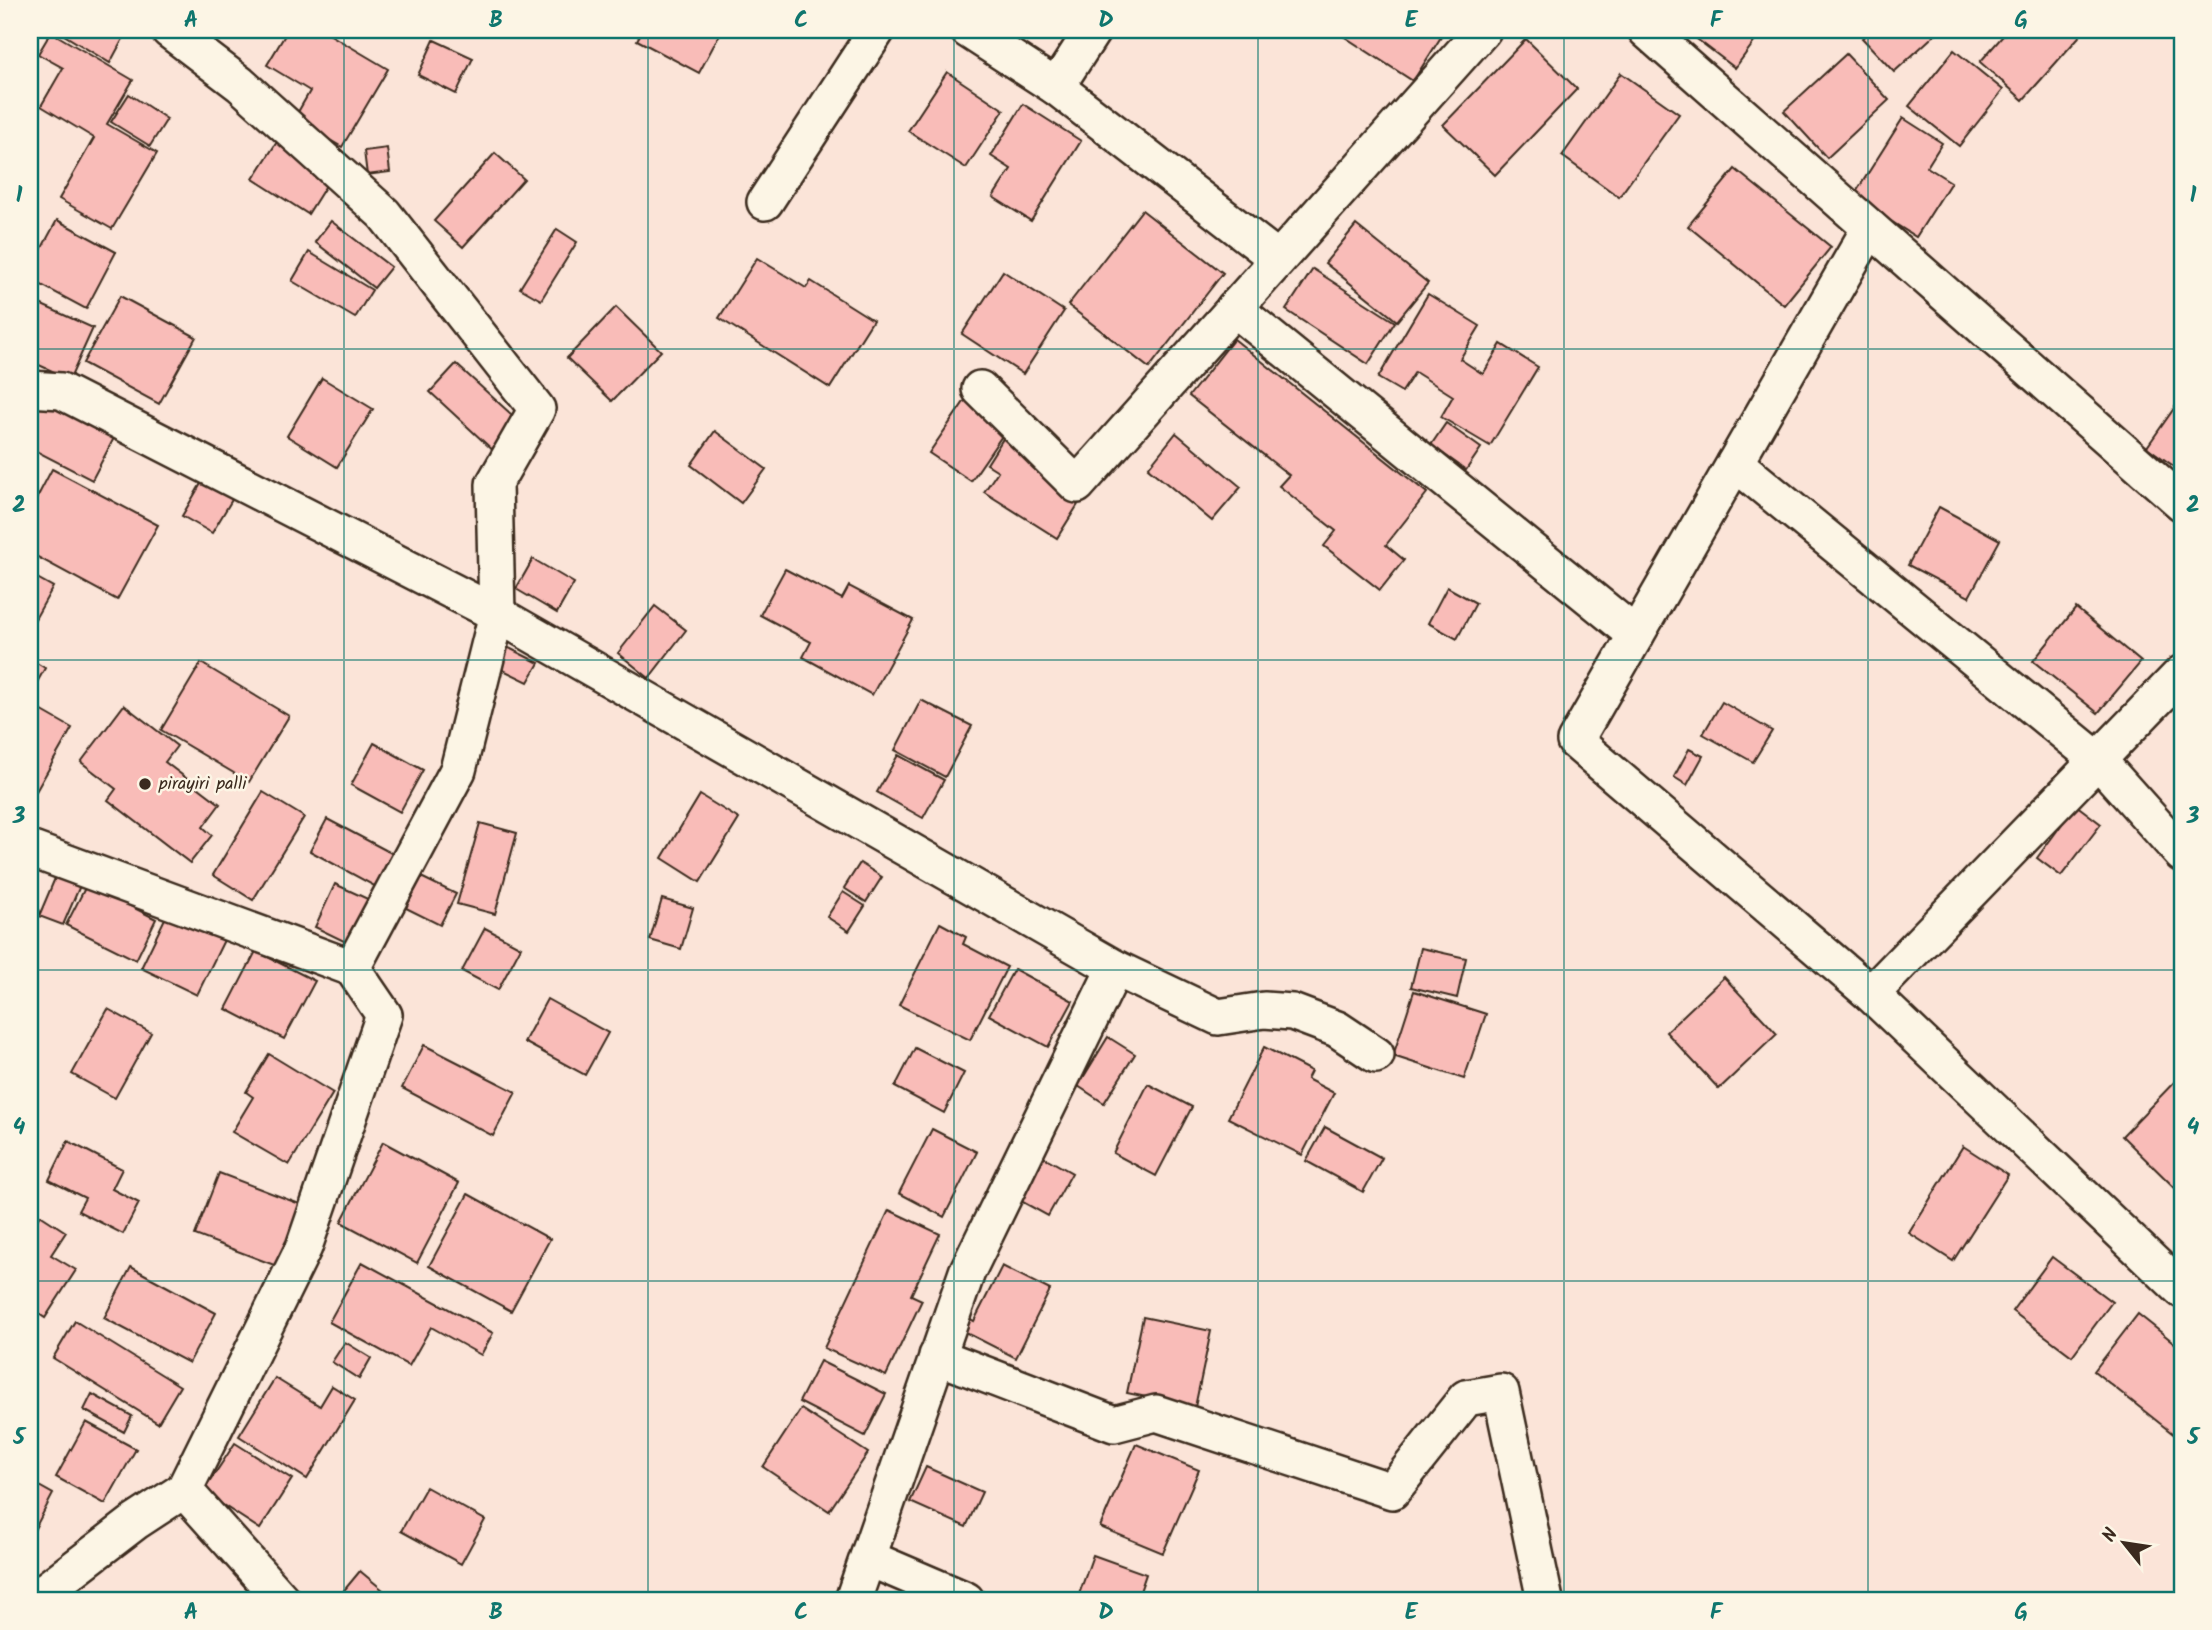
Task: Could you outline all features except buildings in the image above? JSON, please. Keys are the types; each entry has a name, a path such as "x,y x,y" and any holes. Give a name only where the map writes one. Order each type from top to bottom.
{"street":[{"path":"169,30 240,84 384,214 537,409 494,484 497,614 458,770 352,968"},
{"path":"765,202 877,30"},
{"path":"968,30 1056,87 1278,259"},
{"path":"1056,87 1093,30"},
{"path":"980,389 1077,485 1483,30"},
{"path":"1646,30 2182,503"},
{"path":"1870,228 1575,741 1871,994 2182,1290"},
{"path":"1234,308 1636,635"},
{"path":"30,389 61,391 497,614 1115,968 1218,1017 1264,1010 1292,1012 1337,1029 1376,1055"},
{"path":"1735,463 2098,760 2182,854"},
{"path":"1871,994 2182,673"},
{"path":"30,849 352,968 384,1015 304,1248 184,1490 135,1522 41,1594 30,1591"},
{"path":"853,1600 967,1272 1115,968"},
{"path":"937,1356 1114,1424 1156,1413 1392,1491 1466,1398 1501,1392 1545,1600"},
{"path":"184,1490 282,1600"},
{"path":"869,1558 966,1600"}],"place":[{"name":"pirayiri palli","path":"145,784"}]}
